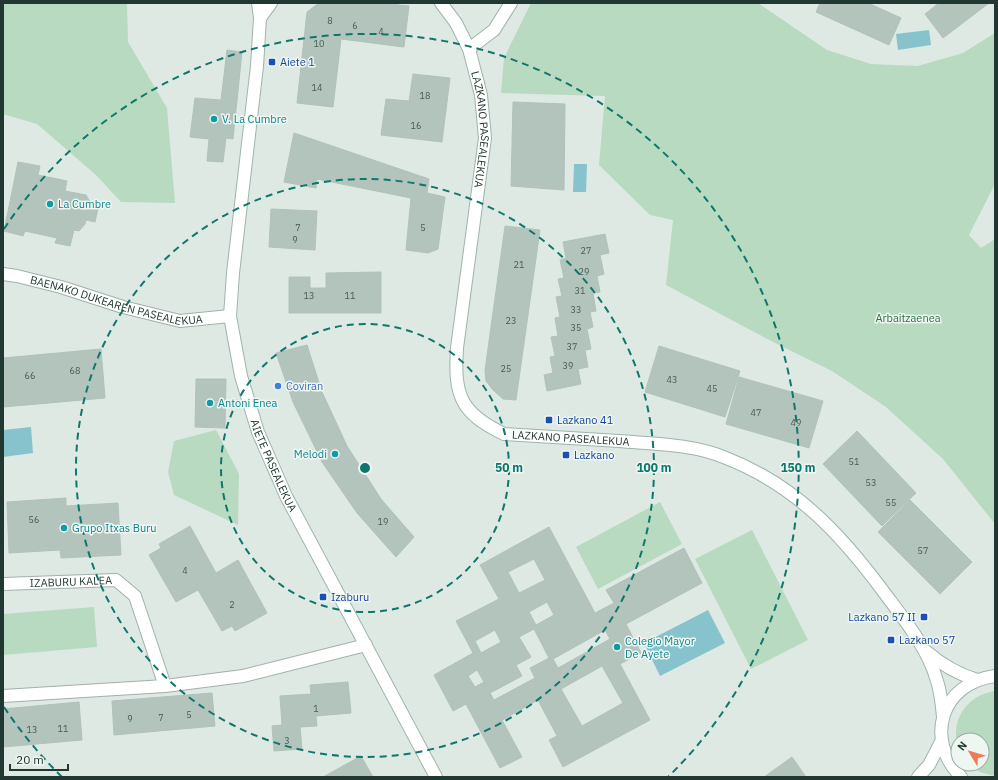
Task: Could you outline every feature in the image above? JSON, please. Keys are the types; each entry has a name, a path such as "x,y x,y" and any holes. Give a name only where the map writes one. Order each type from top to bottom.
{"street":[{"name":"AIETE PASEALEKUA","path":"258,3 260,18 257,66 232,273 230,316 241,376 258,432 286,496 436,777"},
{"path":"260,18 271,3"},
{"name":"LAZKANO PASEALEKUA","path":"441,3 456,23 470,49 481,95 485,138 456,369 458,389 465,405 473,416 504,434 683,447 725,457 769,479 802,502 837,534 868,571 923,648"},
{"path":"470,49 494,30 511,3"},
{"name":"BAENAKO DUKEAREN PASEALEKUA","path":"3,274 61,287 123,307 180,321 230,316"},
{"name":"IZABURU KALEA","path":"3,584 116,580 135,596 165,686"},
{"path":"3,696 165,686 243,676 366,646"},
{"path":"923,648 948,668 977,680"},
{"path":"923,648 931,664 942,699 943,717 941,742 945,756 952,768 961,777"},
{"path":"943,717 948,705 965,686 977,680 995,676"},
{"path":"918,777 929,765 941,742"}],"green space":[{"path":"3,3 127,3 128,42 167,108 175,203 121,202 96,175 37,124 3,114"},
{"name":"Arbaitzaenea","path":"531,3 758,3 827,50 871,64 918,66 963,53 995,33 995,184 969,235 981,248 995,239 995,524 943,459 886,407 832,371 771,341 666,285 673,220 650,215 599,165 605,96 501,93 504,58"},
{"path":"216,430 239,474 238,525 174,495 168,472 174,441"},
{"path":"660,502 682,544 598,589 576,547"},
{"path":"752,530 808,640 751,669 695,559"},
{"path":"94,607 97,647 3,655 3,614"},
{"path":"995,691 995,776 980,772 990,772 990,732 956,732 956,727 963,710 969,703 985,693"}],"water":[{"path":"929,30 931,45 898,50 896,34"},
{"path":"574,164 587,164 586,192 573,192"},
{"path":"31,427 33,453 3,457 3,430"},
{"path":"708,610 725,643 660,676 644,643"}],"building":[{"path":"319,3 380,3 409,6 404,47 341,39 333,107 297,103 307,12"},
{"path":"820,3 868,3 901,18 889,45 816,12"},
{"path":"939,3 989,3 943,38 925,14"},
{"name":"V. La Cumbre","path":"227,50 242,52 233,139 226,138 223,162 207,161 209,139 190,137 195,98 221,100"},
{"path":"413,74 450,78 442,142 381,135 386,99 409,101"},
{"path":"513,102 565,104 564,190 511,186"},
{"path":"294,133 429,179 427,193 445,197 438,249 428,253 406,250 411,198 317,179 316,188 284,182"},
{"name":"La Cumbre","path":"18,162 40,166 38,175 67,181 65,191 86,195 90,202 89,206 98,208 95,222 86,220 85,224 79,231 74,230 70,246 55,243 57,238 25,231 23,236 4,231"},
{"path":"271,209 317,211 315,250 269,247"},
{"path":"505,226 540,230 516,400 503,399 493,390 486,381 485,370"},
{"path":"605,234 609,253 600,255 604,274 597,276 600,292 593,293 596,311 590,312 593,327 587,329 591,349 585,350 588,367 578,369 581,384 547,391 544,375 553,373 550,357 555,356 551,337 558,336 555,318 560,317 556,297 562,296 558,279 564,278 560,260 566,258 563,242"},
{"path":"381,272 381,313 289,313 289,277 310,277 310,288 326,288 326,273"},
{"name":"Melodi","path":"307,345 322,392 347,446 381,499 414,537 396,557 357,513 322,462 293,402 276,353"},
{"path":"659,346 740,371 725,417 645,392"},
{"path":"101,349 105,398 3,407 3,358"},
{"path":"739,377 823,401 809,448 726,424"},
{"name":"Antoni Enea","path":"196,379 226,379 225,428 195,427"},
{"path":"857,431 916,493 882,526 823,464"},
{"name":"Grupo Itxas Buru","path":"66,498 66,506 118,503 121,555 61,558 60,550 9,553 7,502"},
{"path":"910,500 972,562 940,594 878,532"},
{"name":"Grupo Itxas Buru","path":"190,526 216,573 238,560 267,613 235,631 232,626 222,631 198,590 176,602 149,555 161,548 159,544"},
{"name":"Colegio Mayor De Ayete","path":"549,527 595,613 614,603 606,590 684,548 702,583 626,624 641,653 620,664 650,720 563,767 549,740 557,736 538,700 502,720 522,757 500,768 466,704 453,711 434,675 473,653 456,621 499,599 480,565","holes":["534,559 545,580 519,593 508,572","547,602 554,615 536,625 529,612","534,629 549,658 530,668 535,678 494,700 490,693 522,676 516,665 531,657 519,637","495,630 501,642 481,653 475,641","605,630 610,639 558,668 553,659","602,666 623,703 582,726 561,689","477,670 484,682 475,687 468,676"]},
{"path":"348,682 351,713 316,716 317,726 300,727 302,749 274,751 272,726 282,725 280,696 311,694 310,685"},
{"path":"212,693 215,726 114,735 112,701"},
{"path":"79,702 82,740 3,747 3,709"},
{"path":"361,756 373,777 323,777"},
{"path":"792,757 806,777 764,777"}],"place":[{"name":"Aiete 1","path":"272,62"},
{"name":"V. La Cumbre","path":"214,119"},
{"name":"La Cumbre","path":"50,204"},
{"name":"Coviran","path":"278,386"},
{"name":"Antoni Enea","path":"210,403"},
{"name":"Lazkano 41","path":"549,420"},
{"name":"Melodi","path":"335,454"},
{"name":"Lazkano","path":"566,455"},
{"name":"Grupo Itxas Buru","path":"64,528"},
{"name":"Izaburu","path":"323,597"},
{"name":"Lazkano 57 II","path":"924,617"},
{"name":"Lazkano 57","path":"891,640"},
{"name":"Colegio Mayor De Ayete","path":"617,647"}]}
